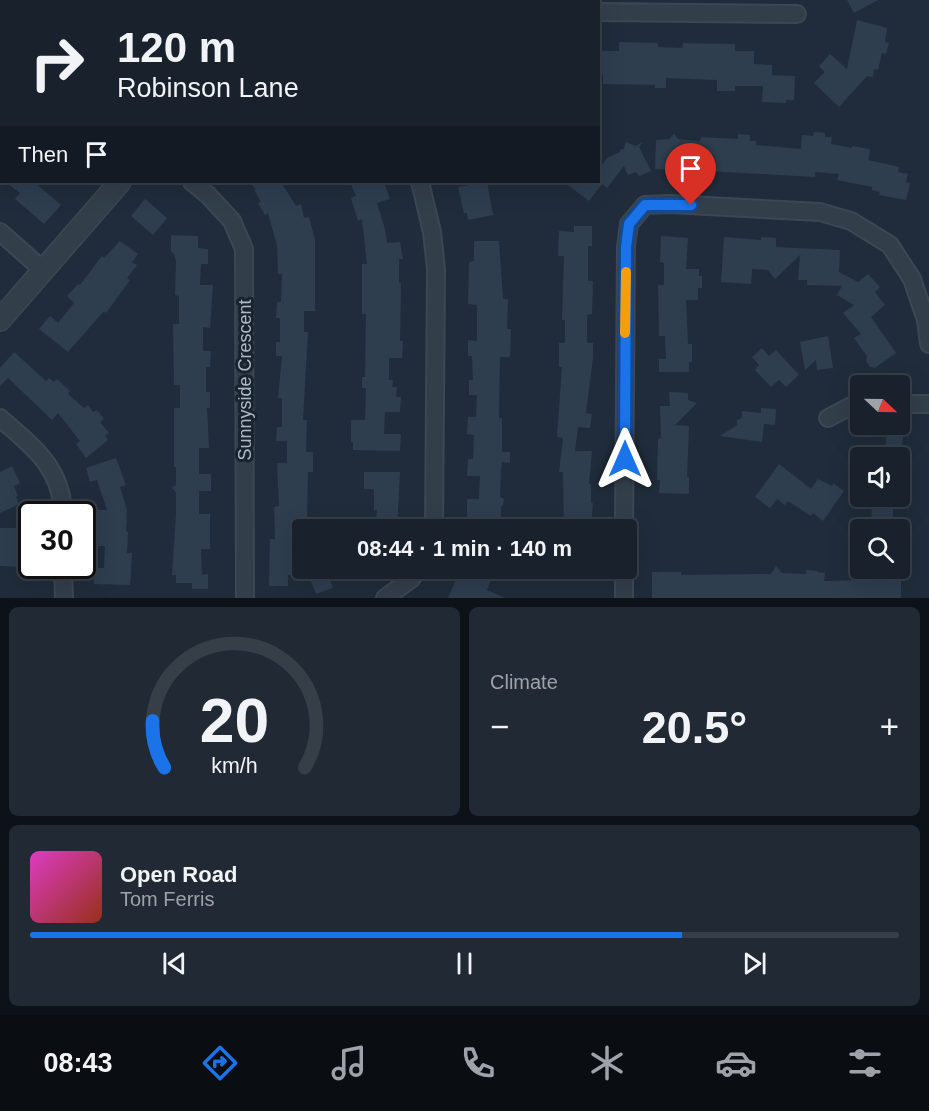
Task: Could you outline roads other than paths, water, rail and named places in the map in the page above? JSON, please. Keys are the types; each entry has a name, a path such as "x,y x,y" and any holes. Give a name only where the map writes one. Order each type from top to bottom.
{"street":[{"path":"600,12 797,14"},
{"path":"0,320 119,183"},
{"name":"Sunnyside Crescent","path":"193,183 208,195 232,222 244,249 245,598"},
{"path":"420,183 432,232 436,269 434,519"},
{"path":"624,519 626,247 629,224 645,205 670,204 820,212 851,221 890,245 912,279 926,320 929,344"},
{"path":"0,232 43,270"},
{"path":"910,404 929,404"},
{"path":"828,418 850,407"},
{"path":"0,418 34,448 53,471 62,501"},
{"path":"63,579 64,598"},
{"path":"385,598 411,579"},
{"path":"624,579 624,598"}]}
